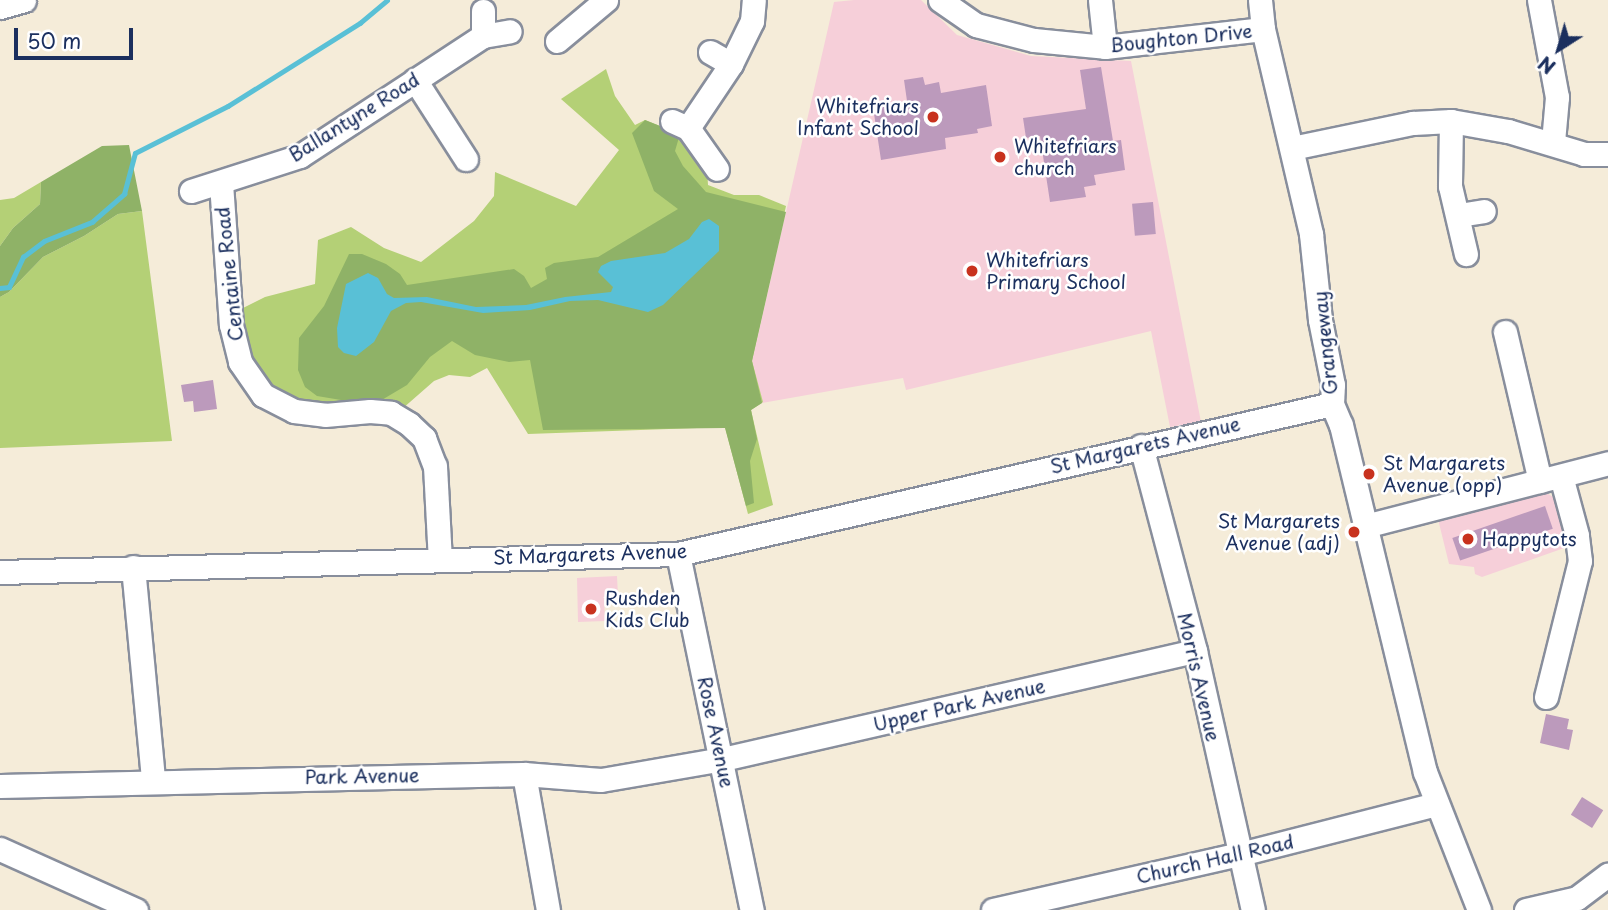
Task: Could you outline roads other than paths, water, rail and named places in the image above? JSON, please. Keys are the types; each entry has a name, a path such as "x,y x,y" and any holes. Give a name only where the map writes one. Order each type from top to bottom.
{"street":[{"path":"0,7 24,0"},
{"path":"557,41 606,0"},
{"path":"717,169 680,125 731,64 752,21 754,0"},
{"name":"Boughton Drive","path":"940,0 976,25 1034,40 1105,47 1264,29"},
{"path":"1100,0 1105,47"},
{"name":"Grangeway","path":"1260,0 1264,29 1317,265 1320,320 1333,385 1332,404 1341,425 1416,740 1436,804 1479,910"},
{"path":"1539,0 1557,97 1553,142"},
{"path":"483,11 483,36"},
{"name":"Ballantyne Road","path":"191,191 300,156 483,36 510,31"},
{"path":"710,52 731,64"},
{"path":"415,80 466,159"},
{"path":"1451,121 1450,186 1459,215 1466,254"},
{"path":"1292,148 1413,123 1451,121 1553,142 1584,153 1608,154"},
{"name":"Centaine Road","path":"221,183 231,325 240,362 263,395 294,411 325,415 370,411 391,413 409,424 424,438 435,466 440,560"},
{"path":"1459,215 1484,211"},
{"path":"1504,332 1550,479 1577,535 1580,561 1554,690"},
{"name":"St Margarets Avenue","path":"0,572 678,554 1332,404"},
{"name":"Morris Avenue","path":"1141,446 1195,651 1253,910"},
{"path":"1365,526 1608,463"},
{"name":"Rose Avenue","path":"678,554 723,759 752,910"},
{"path":"133,567 153,780"},
{"name":"Upper Park Avenue","path":"723,759 1195,651"},
{"name":"Park Avenue","path":"0,786 153,780 524,774 601,780 723,759"},
{"path":"524,774 548,910"},
{"name":"Church Hall Road","path":"993,910 1240,854 1436,804"},
{"path":"0,849 136,910"},
{"path":"1526,910 1577,898 1608,874"}],"water":[{"path":"709,219 719,226 719,251 663,305 648,312 598,300 570,301 530,310 483,313 421,302 406,303 391,311 374,342 356,356 344,353 338,347 337,328 346,284 368,273 378,278 387,294 394,298 427,297 476,307 526,305 611,292 613,287 598,272 601,266 611,261 665,253 689,239 702,222"}],"waterway":[{"path":"0,288 9,287 23,257 44,241 92,222 124,194 135,153 228,106 360,23 387,0"}],"place":[{"name":"Whitefriars Infant School","path":"933,117"},
{"name":"Whitefriars church","path":"1000,157"},
{"name":"Whitefriars Primary School","path":"972,271"},
{"name":"St Margarets Avenue (opp)","path":"1369,474"},
{"name":"St Margarets Avenue (adj)","path":"1354,532"},
{"name":"Happytots","path":"1468,539"},
{"name":"Rushden Kids Club","path":"591,609"}]}
